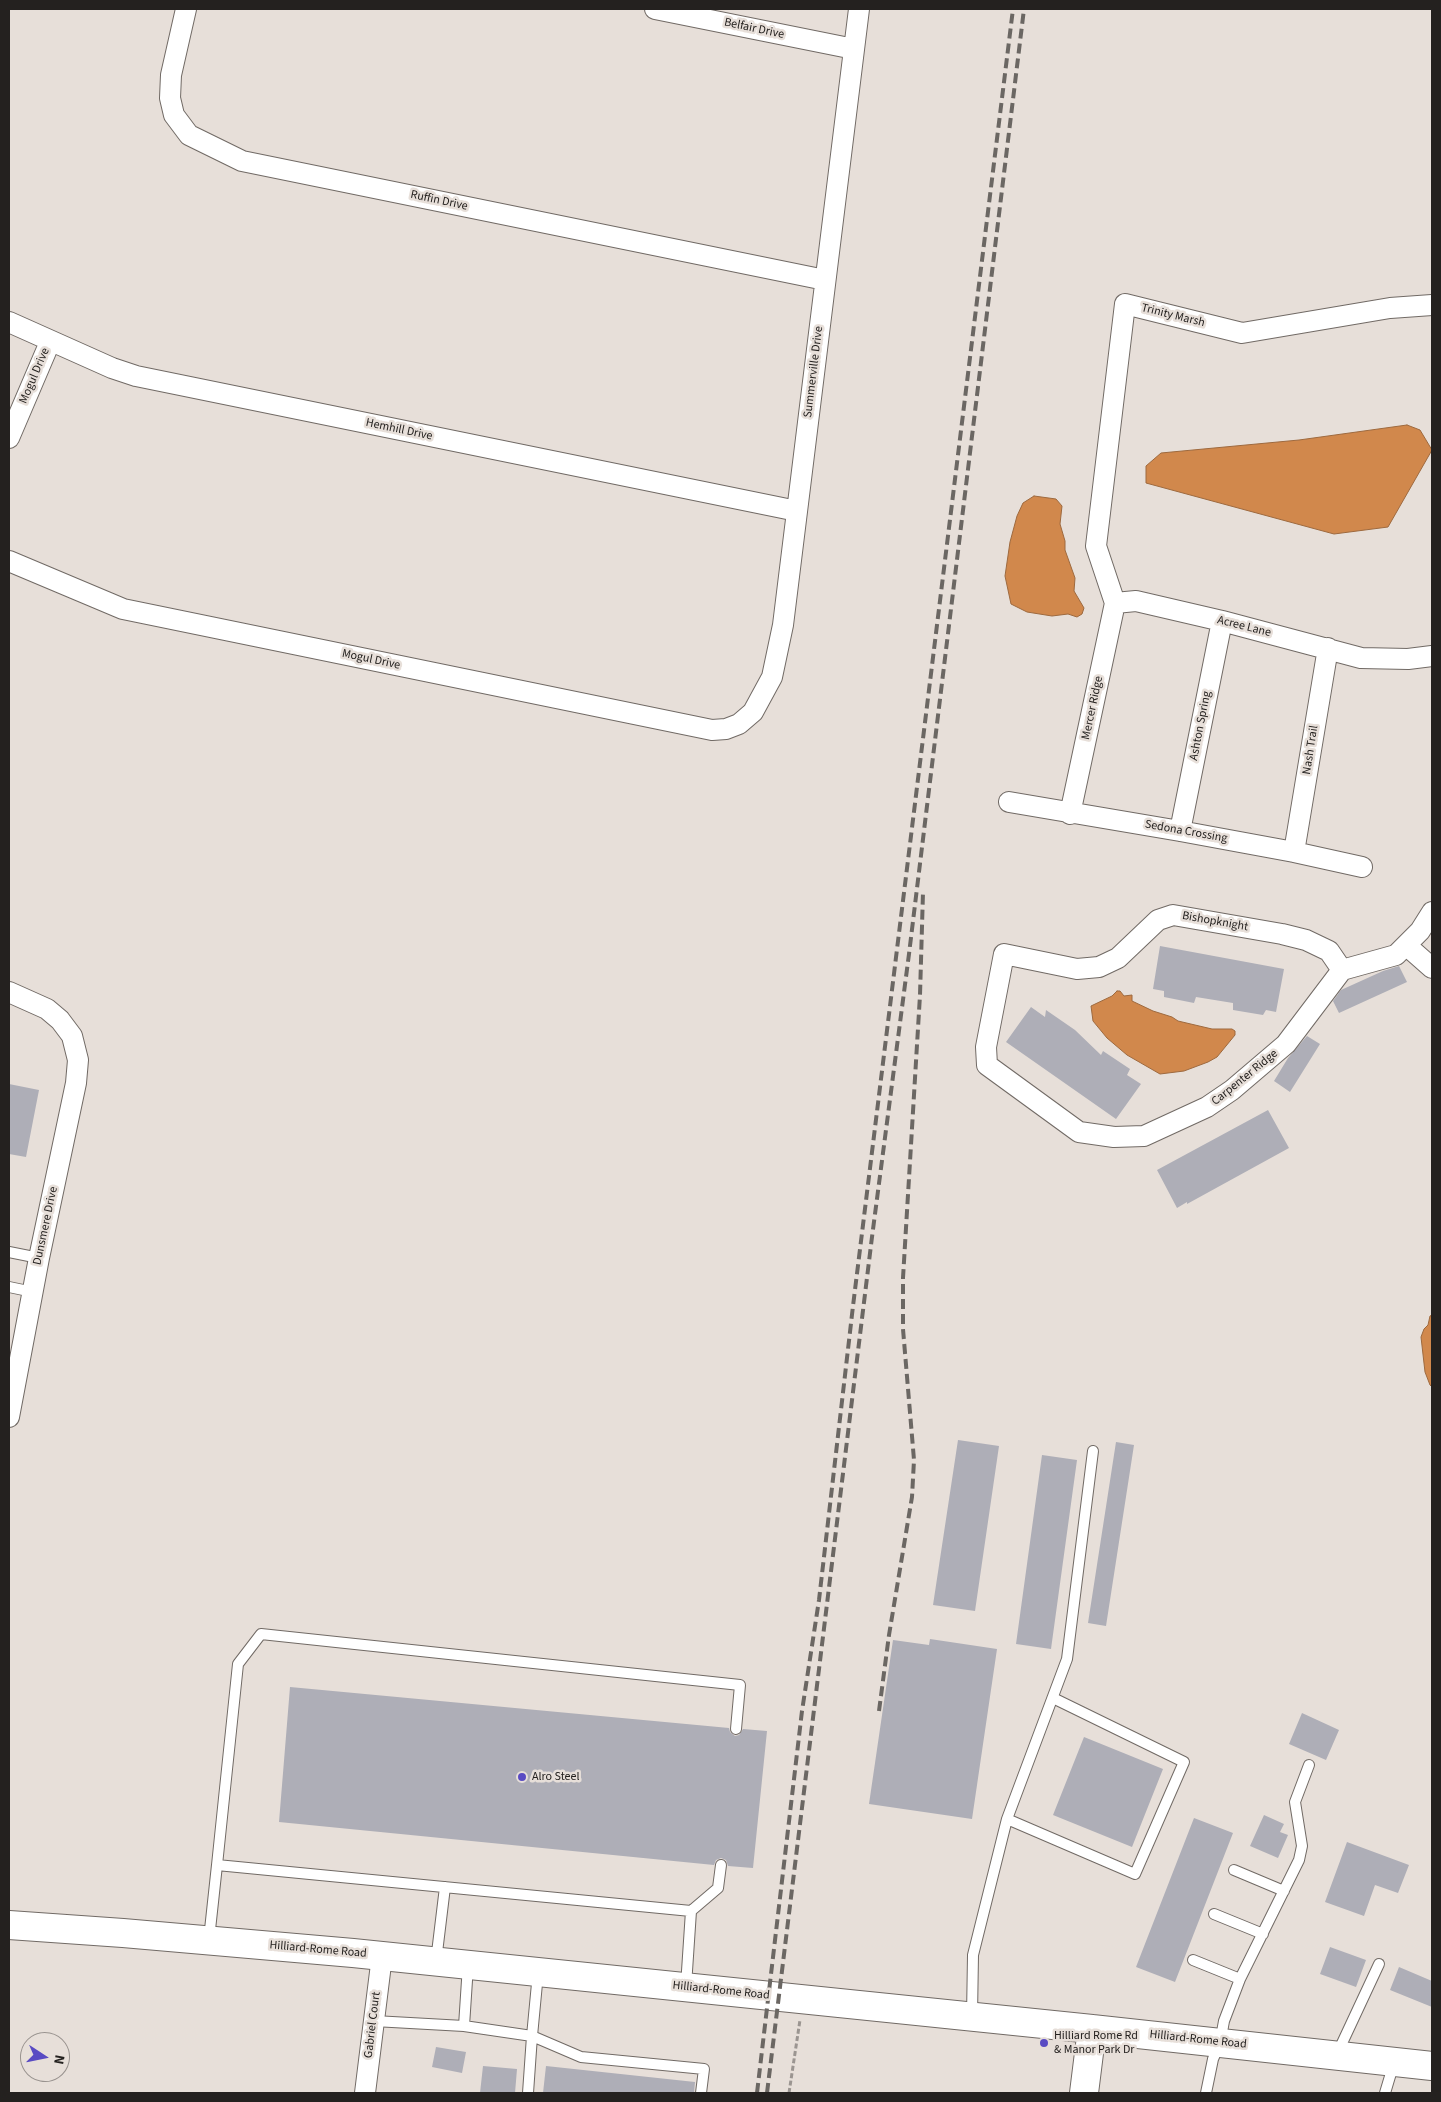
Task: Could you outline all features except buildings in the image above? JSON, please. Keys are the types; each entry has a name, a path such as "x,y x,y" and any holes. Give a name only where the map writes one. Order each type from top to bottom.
{"main road":[{"name":"Hilliard-Rome Road","path":"9,1925 209,1940 382,1956 1432,2066"},
{"path":"1084,2093 1092,2029"}],"street":[{"name":"Ruffin Drive","path":"186,9 171,75 170,98 174,115 189,135 242,161 825,280"},
{"name":"Belfair Drive","path":"655,9 854,50"},
{"name":"Summerville Drive","path":"739,724 753,712 772,677 783,625 859,9"},
{"name":"Trinity Marsh","path":"1115,603 1096,546 1125,304 1242,333 1390,308 1432,305"},
{"name":"Hemhill Drive","path":"9,322 50,342 136,376 797,511"},
{"name":"Mogul Drive","path":"9,438 50,342"},
{"name":"Mogul Drive","path":"9,561 123,609 712,730 739,724"},
{"name":"Acree Lane","path":"1115,603 1136,601 1222,621 1361,658 1408,659 1432,656"},
{"name":"Mercer Ridge","path":"1070,814 1115,603"},
{"name":"Ashton Spring","path":"1180,831 1222,621"},
{"name":"Nash Trail","path":"1294,852 1328,648"},
{"name":"Sedona Crossing","path":"1009,802 1070,814 1180,831 1294,852 1362,867"},
{"path":"1342,970 1396,955 1408,946 1432,912"},
{"name":"Bishopknight","path":"1004,954 1077,969 1099,967 1118,958 1158,920 1173,915 1306,940 1329,951 1342,970"},
{"path":"1408,946 1432,968"},
{"name":"Carpenter Ridge","path":"1004,954 986,1047 987,1065 1079,1132 1114,1137 1144,1136 1207,1107 1232,1090 1286,1044 1342,970"},
{"name":"Dunsmere Drive","path":"9,992 47,1009 60,1020 72,1036 78,1060 76,1083 39,1258 9,1417"},
{"name":"Gabriel Court","path":"365,2093 382,1956"}],"lane":[{"path":"9,1252 39,1258"},
{"path":"9,1287 33,1292"},
{"path":"972,2017 973,1955 1007,1819 1067,1659 1093,1451"},
{"path":"209,1940 238,1664 261,1634 740,1685 736,1729"},
{"path":"1007,1819 1135,1874 1184,1762 1052,1698"},
{"path":"1206,2093 1213,2058 1220,2043 1224,2021 1240,1979 1299,1860 1302,1846 1294,1802 1309,1765"},
{"path":"217,1865 691,1911"},
{"path":"686,1987 691,1911 718,1888 721,1865"},
{"path":"1234,1870 1284,1890"},
{"path":"436,1962 445,1887"},
{"path":"1214,1914 1263,1934"},
{"path":"1193,1960 1240,1979"},
{"path":"1336,2055 1379,1964"},
{"path":"464,2026 468,1965"},
{"path":"528,2093 538,1972"},
{"path":"374,2021 464,2026 532,2036 581,2057 704,2069 701,2093"},
{"path":"1385,2093 1394,2062"}],"path":[{"path":"789,2093 804,2000"}],"shaded area":[{"path":"1407,425 1420,430 1432,450 1388,527 1334,534 1146,483 1146,466 1161,453 1299,440"},
{"path":"1034,496 1056,499 1062,506 1060,524 1065,541 1065,550 1075,578 1074,591 1084,608 1082,614 1077,617 1068,614 1052,616 1027,612 1011,604 1005,576 1010,542 1017,516 1023,503"},
{"path":"1117,991 1120,991 1124,996 1132,995 1132,1001 1178,1021 1212,1029 1232,1029 1235,1031 1235,1035 1217,1057 1208,1062 1184,1071 1160,1074 1127,1055 1107,1038 1093,1021 1091,1006 1112,996"},
{"path":"1432,1315 1432,1387 1425,1372 1421,1337"}],"railway":[{"path":"757,2093 802,1711 819,1600 853,1306 1013,9"},
{"path":"767,2093 872,1237 909,954 1024,9"},
{"path":"879,1711 889,1635 912,1497 914,1460 903,1329 903,1278 920,995 923,892"}],"place":[{"name":"Alro Steel","path":"522,1777"},
{"name":"Hilliard Rome Rd & Manor Park Dr","path":"1044,2043"}]}
